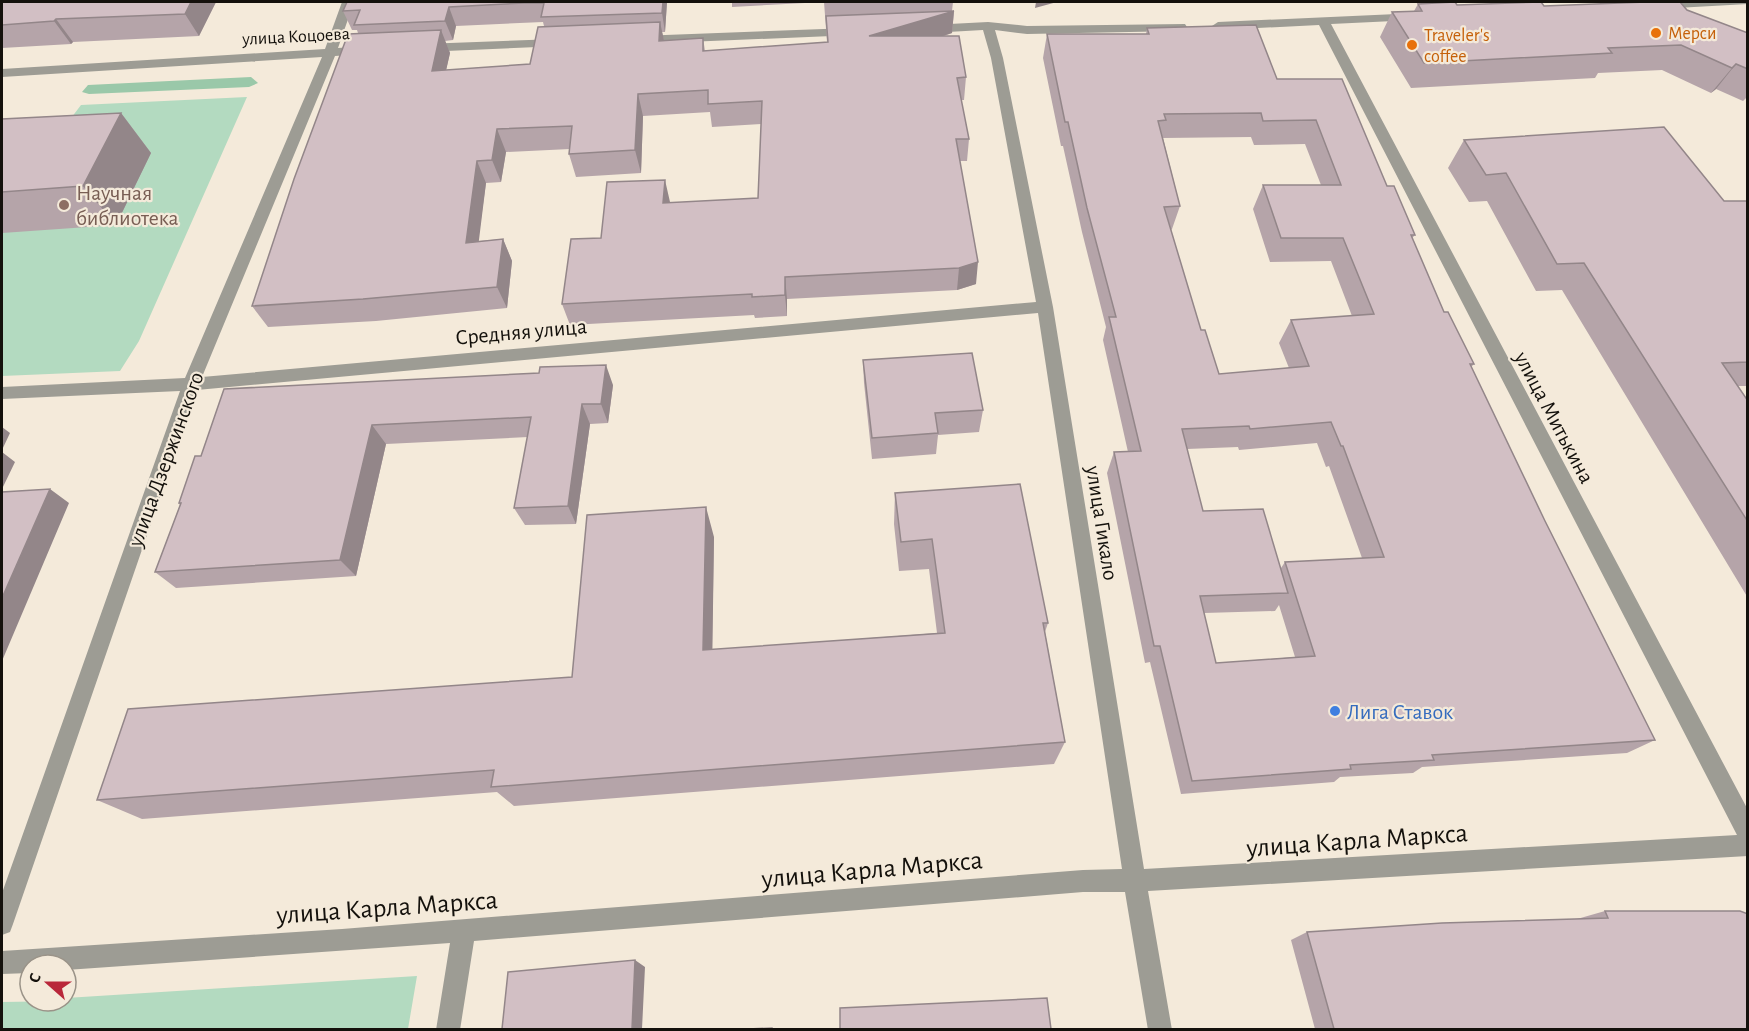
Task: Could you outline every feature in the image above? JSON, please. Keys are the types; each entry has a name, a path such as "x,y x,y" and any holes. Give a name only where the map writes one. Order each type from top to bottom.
{"street":[{"name":"улица Дзержинского","path":"2,924 191,384 331,51 348,2"},
{"path":"1649,6 1743,2"},
{"path":"916,29 988,26 1027,30 1201,27 1427,15"},
{"name":"улица Митькина","path":"1323,20 1748,833"},
{"name":"улица Гикало","path":"988,26 997,58 1045,307 1126,816 1133,881 1143,922 1160,1029"},
{"path":"629,40 868,31"},
{"path":"415,48 570,42"},
{"name":"улица Коцоева","path":"2,73 331,51 379,50"},
{"name":"Средняя улица","path":"2,393 191,384 1045,307"},
{"name":"улица Карла Маркса","path":"2,963 464,930 1083,881 1175,880 1748,845"},
{"path":"448,1029 464,930"}],"green space":[{"path":"251,77 258,83 249,87 89,94 82,92 88,85"},
{"path":"247,97 139,341 120,371 2,376 2,161 40,159 81,105"},
{"path":"417,976 408,1029 2,1029 2,1002 18,1002 18,1013 78,1013 78,997"}],"building":[{"path":"2,2 191,2 185,14 56,19 2,25"},
{"path":"347,2 663,2 662,13 541,17 544,3 449,7 445,21 354,25 360,10 343,11"},
{"path":"1455,2 1457,5 1541,2 1544,6 1680,2 1687,10 1748,33 1748,69 1736,64 1732,68 1681,45 1608,48 1612,53 1424,63 1392,12 1422,11 1418,4"},
{"path":"954,11 869,36 959,36 966,77 957,78 969,139 956,139 978,262 959,268 785,277 785,295 752,297 752,294 562,304 571,239 601,238 607,182 665,180 663,203 758,198 762,101 708,104 708,90 638,94 635,150 569,154 572,126 497,129 492,160 477,161 466,243 503,239 497,287 252,306 294,179 348,34 441,30 432,71 530,64 538,27 660,22 659,41 703,38 703,51 828,42 826,16"},
{"path":"1256,25 1277,79 1342,79 1387,186 1394,186 1415,235 1411,235 1444,312 1448,312 1474,364 1470,364 1545,521 1655,740 1432,755 1434,760 1350,765 1351,769 1192,781 1160,646 1154,646 1114,452 1141,451 1109,317 1116,317 1087,208 1068,122 1065,122 1047,34 1149,34 1147,28","holes":["1261,113 1263,121 1316,120 1341,185 1263,185 1281,238 1343,238 1374,314 1291,320 1309,366 1219,374 1205,330 1201,330 1164,207 1180,206 1158,121 1166,120 1164,114","1331,422 1343,446 1384,557 1285,562 1315,656 1216,663 1200,596 1288,593 1263,509 1203,511 1182,429 1249,426 1250,429"]},
{"path":"121,113 83,186 2,192 2,119"},
{"path":"1664,127 1724,201 1748,201 1748,362 1722,363 1748,401 1748,522 1584,263 1557,264 1506,173 1486,175 1464,140"},
{"path":"972,353 983,410 935,413 938,433 872,438 863,360"},
{"path":"606,365 601,404 582,404 568,506 514,508 531,417 372,425 340,560 155,572 181,503 179,503 195,456 201,456 224,389 539,373 540,367"},
{"path":"1020,484 1048,623 1043,623 1065,742 491,787 494,770 97,800 128,709 572,677 587,515 706,507 703,650 945,633 932,539 901,542 895,493"},
{"path":"50,489 2,598 2,492"},
{"path":"1605,911 1740,911 1748,914 1748,1029 1334,1029 1307,932 1442,923 1608,918"},
{"path":"635,960 632,1029 502,1029 508,972"},
{"path":"1047,998 1051,1029 840,1029 840,1008"}],"place":[{"name":"Мерси","path":"1656,33"},
{"name":"Traveler's coffee","path":"1412,45"},
{"name":"Научная библиотека","path":"64,205"},
{"name":"Лига Ставок","path":"1335,711"}]}
